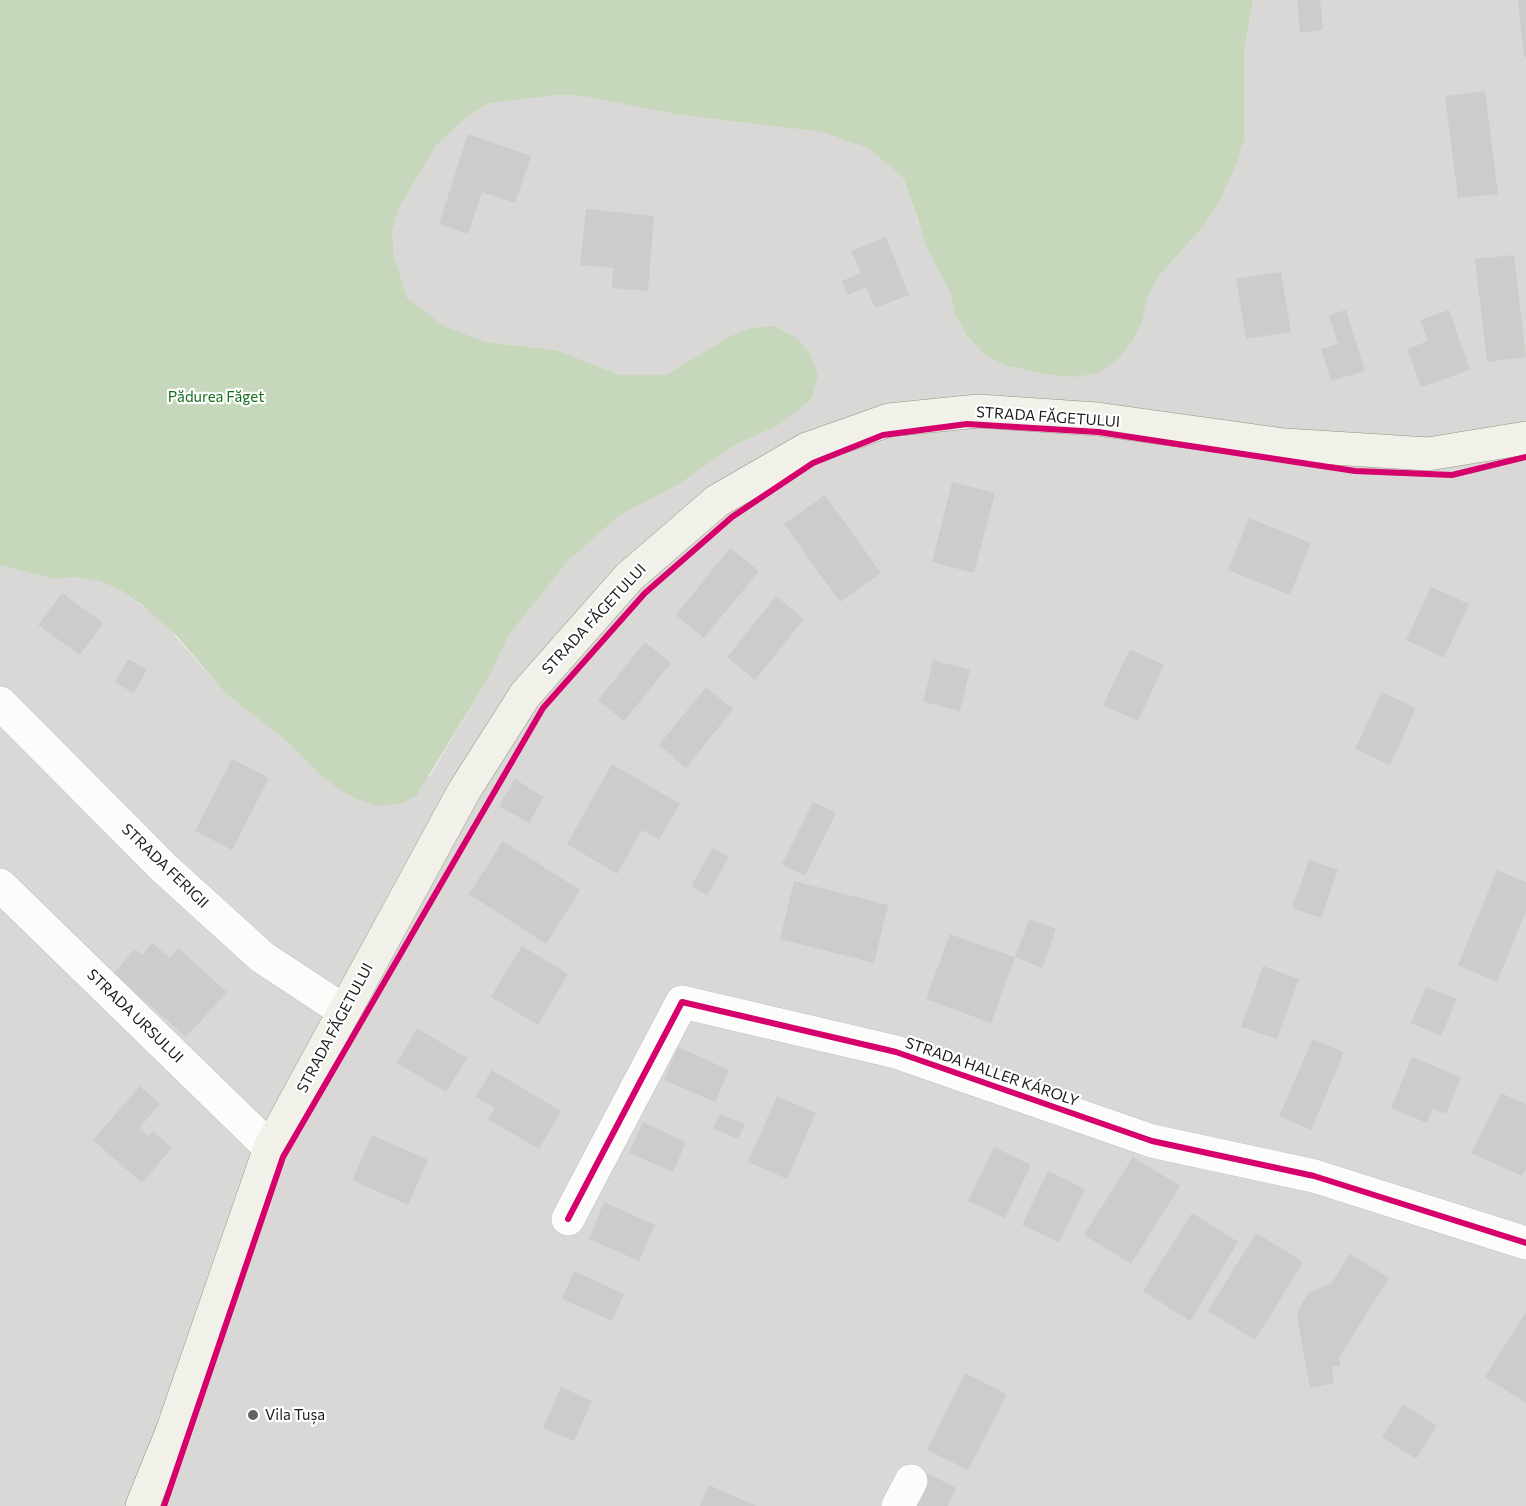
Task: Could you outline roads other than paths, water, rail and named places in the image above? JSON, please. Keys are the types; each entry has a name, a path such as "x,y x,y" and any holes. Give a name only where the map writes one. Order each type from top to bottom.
{"main road":[{"name":"STRADA FĂGETULUI","path":"145,1505 270,1148 464,791 525,695 629,577 717,501 807,449 889,420 978,411 1097,419 1284,445 1428,454 1508,443 1526,438"}],"street":[{"name":"STRADA FERIGII","path":"0,703 164,868 262,957 344,1011"},
{"name":"STRADA URSULUI","path":"0,885 270,1148"},
{"name":"STRADA HALLER KÁROLY","path":"568,1219 682,1002 896,1052 1152,1140 1314,1176 1526,1243"}],"place":[{"name":"Vila Tușa","path":"253,1415"}],"park label":[{"name":"Pădurea Făget","path":"216,397"}]}
